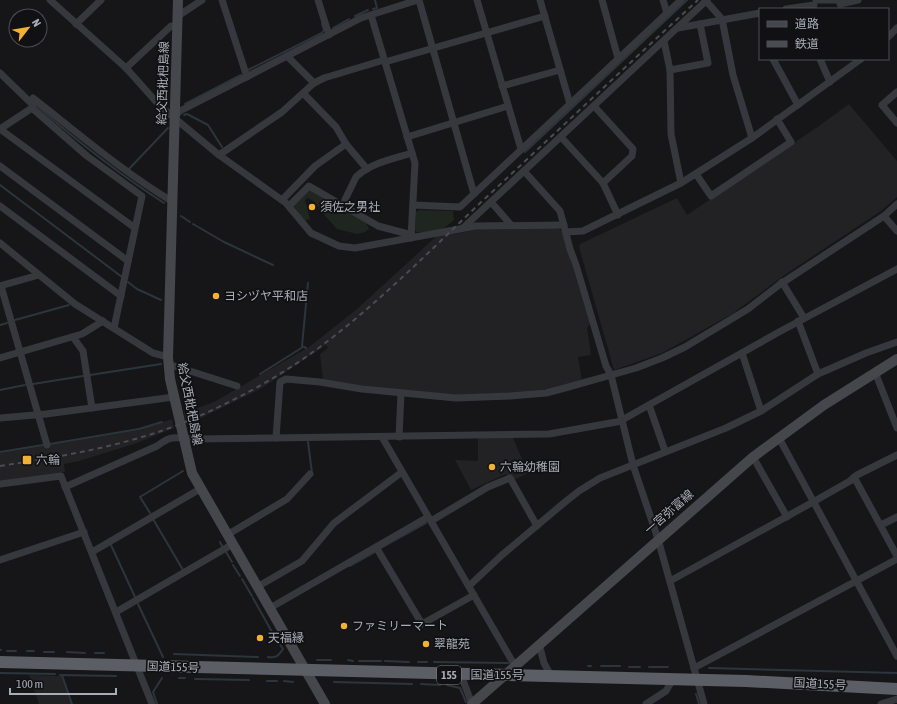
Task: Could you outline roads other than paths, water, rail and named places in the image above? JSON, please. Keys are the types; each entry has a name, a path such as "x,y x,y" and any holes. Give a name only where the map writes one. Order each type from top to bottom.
{"highway":[{"name":"国道155号","path":"0,662 461,675 673,679 826,684 897,689"}],"main road":[{"name":"給父西枇杷島線","path":"178,0 168,361 174,396 192,473 325,704"},
{"name":"一宮弥富線","path":"472,704 753,457 824,405 897,359"}],"street":[{"path":"50,0 126,68 154,100 219,155 289,206 311,233 339,246 355,248 412,236 431,235 441,231 459,230 464,228 511,226 565,228 583,231 682,183 698,177 752,138 779,123 798,104 860,60"},
{"path":"76,24 101,0"},
{"path":"126,68 171,26 202,0"},
{"path":"222,0 246,77"},
{"path":"318,0 329,35"},
{"path":"174,117 180,111 329,35 371,15 419,0 474,194"},
{"path":"477,0 521,149"},
{"path":"540,0 570,104"},
{"path":"602,0 618,58"},
{"path":"663,0 667,13"},
{"path":"413,206 460,207 680,0"},
{"path":"464,228 707,0 722,19 733,75 752,138"},
{"path":"792,8 858,0"},
{"path":"677,29 722,19 759,13"},
{"path":"371,15 415,163 412,236"},
{"path":"219,155 282,112 304,94 314,83 324,78 433,49 545,16"},
{"path":"670,70 708,63 700,24"},
{"path":"889,36 897,28"},
{"path":"664,41 670,70 671,134 682,183"},
{"path":"287,56 314,83"},
{"path":"774,60 798,104"},
{"path":"820,60 830,82"},
{"path":"502,86 560,70"},
{"path":"0,72 33,107 87,156 142,196 114,328"},
{"path":"897,92 882,105 897,123"},
{"path":"304,94 336,127 346,144 367,169"},
{"path":"33,107 33,98 107,157 173,202"},
{"path":"407,137 508,106"},
{"path":"594,106 633,149 632,156 603,183"},
{"path":"33,107 0,130 135,228"},
{"path":"698,177 711,196 717,192 791,142 779,123"},
{"path":"561,137 603,183 618,215"},
{"path":"282,200 315,166 346,144"},
{"path":"342,206 356,177 375,164 412,153"},
{"path":"0,166 128,260"},
{"path":"524,171 560,211 606,366 611,375 633,465 658,539 704,704"},
{"path":"289,206 309,186 378,226 412,236"},
{"path":"491,202 511,226"},
{"path":"276,438 280,382 286,379 320,382 362,389 456,398 510,396 546,393 611,375 662,358 685,347 748,309 782,282 884,216 897,204"},
{"path":"0,206 121,296"},
{"path":"884,216 897,231"},
{"path":"0,243 75,304 153,353 168,361 237,386"},
{"path":"65,486 157,446 174,437 183,439 550,434 622,420 801,320 897,269"},
{"path":"39,275 0,286 47,445"},
{"path":"782,282 801,320 818,374"},
{"path":"0,358 82,334 103,321"},
{"path":"72,337 83,351 92,408"},
{"path":"469,586 579,491 610,473 726,428 761,411 818,374 866,353 897,342"},
{"path":"742,353 761,411"},
{"path":"875,372 897,428"},
{"path":"399,437 401,393"},
{"path":"0,418 38,415 174,396"},
{"path":"649,405 665,451"},
{"path":"382,437 515,666"},
{"path":"779,438 897,656"},
{"path":"670,581 787,517 854,477 897,455"},
{"path":"753,457 787,517"},
{"path":"257,587 302,561 334,523 402,472"},
{"path":"227,535 287,499 310,474"},
{"path":"0,484 61,476 152,704"},
{"path":"694,668 897,558 854,477"},
{"path":"270,608 376,547 488,487 510,478 537,526"},
{"path":"92,552 200,489"},
{"path":"881,526 897,516"},
{"path":"0,560 84,532"},
{"path":"116,612 233,544"},
{"path":"376,547 422,624 474,595"},
{"path":"539,644 544,663 551,676"},
{"path":"461,675 472,704"},
{"path":"646,704 666,691 673,679"},
{"path":"826,684 840,692 897,694"},
{"path":"881,704 897,699"}],"waterway":[{"path":"373,9 377,8 375,0"},
{"path":"525,152 687,0"},
{"path":"355,16 368,10"},
{"path":"333,28 349,19"},
{"path":"248,70 322,33 324,30 322,24"},
{"path":"185,104 241,75"},
{"path":"37,106 99,157 164,203"},
{"path":"184,115 187,114 208,125 222,147"},
{"path":"128,170 168,128"},
{"path":"0,185 122,277"},
{"path":"181,216 190,222"},
{"path":"193,224 224,242 273,265"},
{"path":"128,282 137,289 161,300"},
{"path":"306,348 302,346 308,283"},
{"path":"15,320 69,305"},
{"path":"0,325 7,323"},
{"path":"260,374 303,347"},
{"path":"90,375 161,364"},
{"path":"33,384 83,376"},
{"path":"0,390 25,385"},
{"path":"50,444 139,429 162,422"},
{"path":"308,442 312,473"},
{"path":"0,452 43,445"},
{"path":"150,513 140,497 183,471"},
{"path":"153,519 183,570"},
{"path":"399,538 426,523"},
{"path":"381,548 397,539"},
{"path":"220,542 222,546"},
{"path":"111,545 135,597"},
{"path":"226,552 232,562"},
{"path":"350,566 375,552"},
{"path":"233,565 240,576"},
{"path":"242,579 252,596"},
{"path":"253,598 272,632"},
{"path":"138,604 163,657"},
{"path":"268,657 275,657 280,653 283,649 279,643"},
{"path":"7,651 16,651"},
{"path":"27,651 34,651"},
{"path":"44,652 54,652"},
{"path":"67,652 85,653"},
{"path":"95,653 104,653"},
{"path":"174,654 258,657"},
{"path":"317,660 331,660"},
{"path":"348,660 353,661"},
{"path":"359,661 381,661"},
{"path":"385,661 409,662"},
{"path":"418,662 427,662"},
{"path":"434,662 508,663"},
{"path":"601,666 620,666"},
{"path":"629,667 640,667"},
{"path":"649,667 668,667"},
{"path":"709,668 897,673"},
{"path":"0,673 55,674"},
{"path":"60,675 116,676"},
{"path":"62,675 72,704"},
{"path":"157,704 153,692 162,678"},
{"path":"179,678 185,678"},
{"path":"195,679 249,680"},
{"path":"267,681 277,681"},
{"path":"284,681 293,682"},
{"path":"334,682 412,684"},
{"path":"421,684 440,685"},
{"path":"447,685 460,688 466,702"},
{"path":"696,694 699,704"}],"railway":[{"path":"0,466 80,452 132,440 158,432 183,423 241,396 304,359 352,322 389,290 698,0"}],"place":[{"name":"須佐之男社","path":"312,207"},
{"name":"ヨシヅヤ平和店","path":"216,296"},
{"name":"六輪","path":"27,460"},
{"name":"六輪幼稚園","path":"492,467"},
{"name":"ファミリーマート","path":"344,626"},
{"name":"天福縁","path":"260,638"},
{"name":"翠龍苑","path":"426,644"}]}
